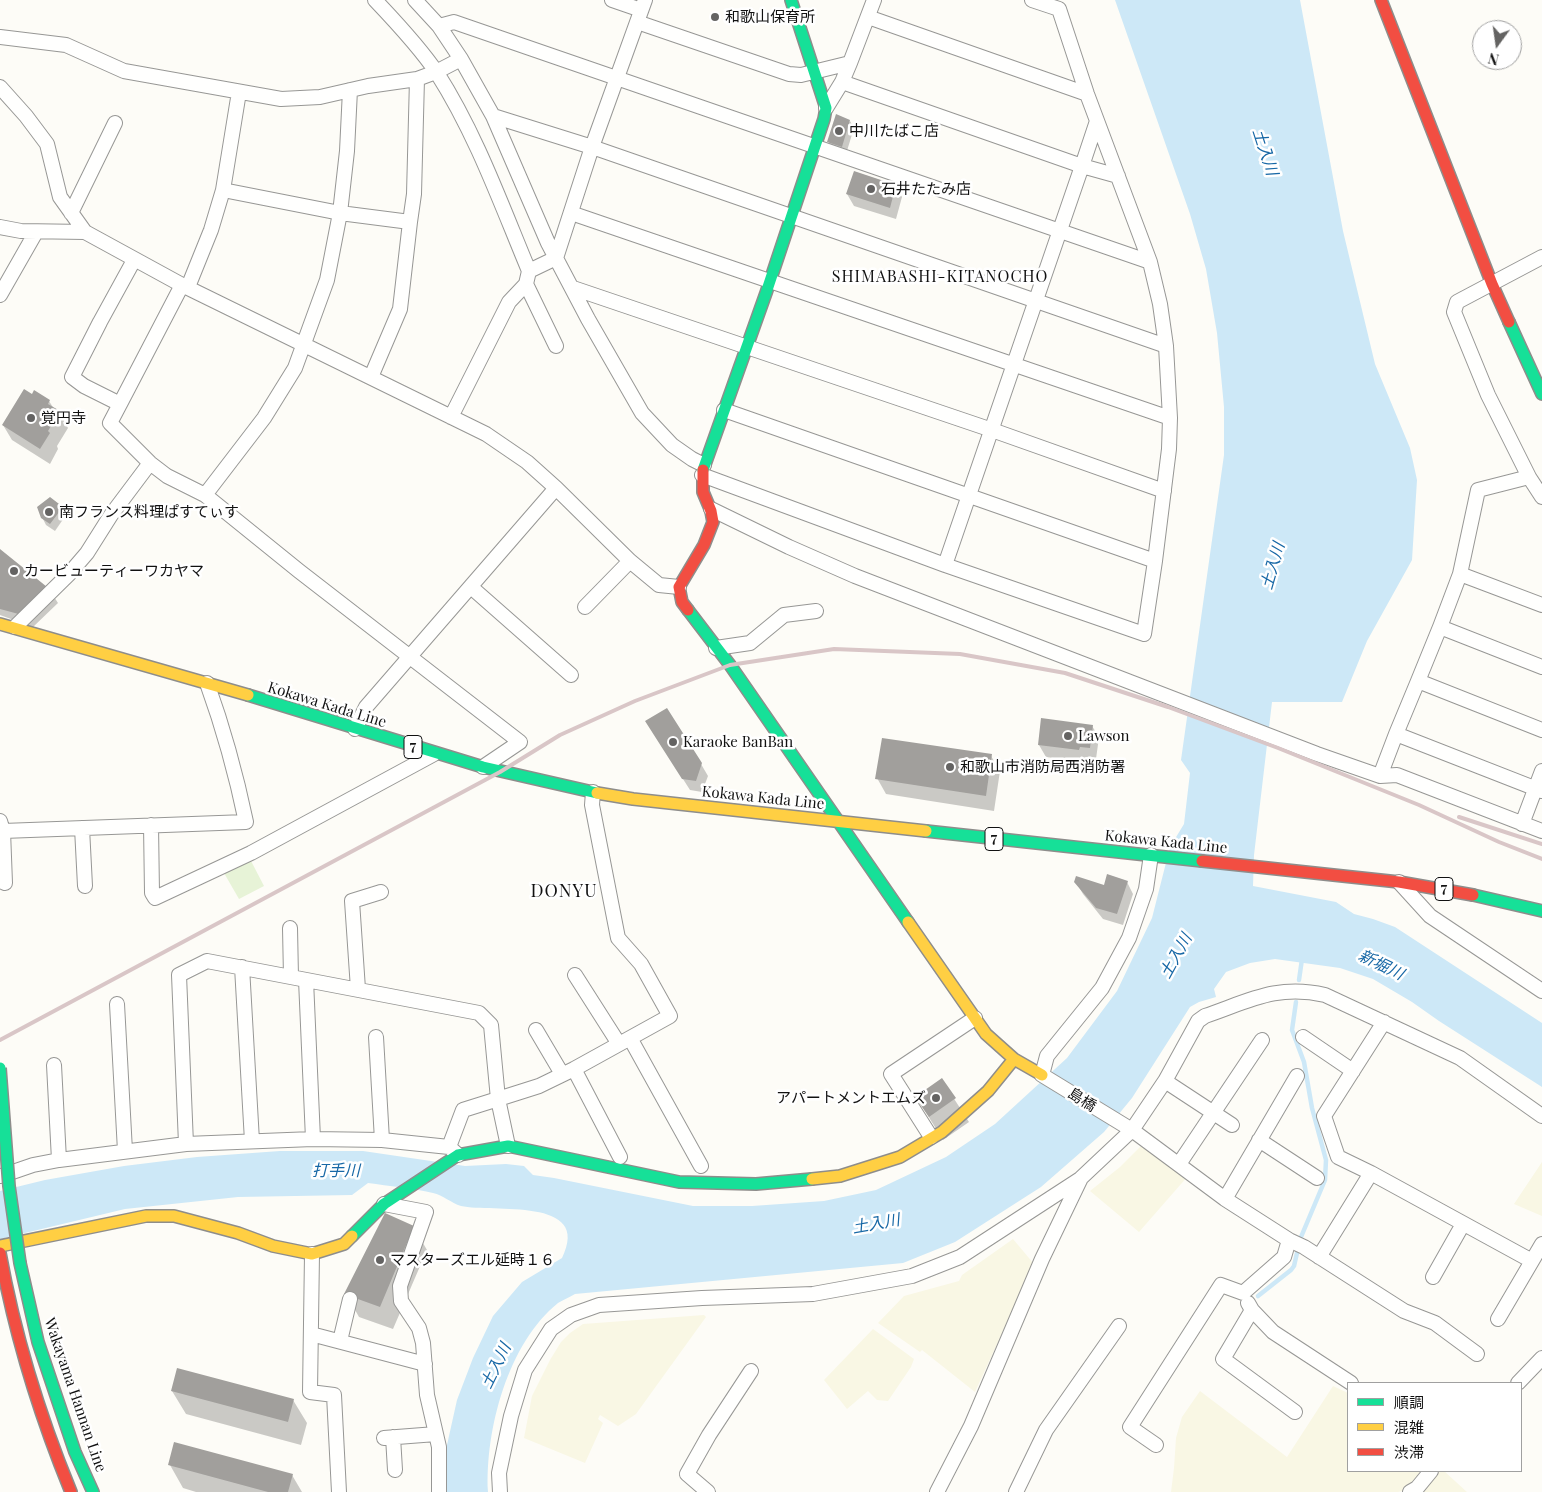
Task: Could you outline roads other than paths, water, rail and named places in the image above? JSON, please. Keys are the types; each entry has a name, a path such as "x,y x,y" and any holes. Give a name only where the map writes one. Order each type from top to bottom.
{"street":[{"path":"375,0 436,72 464,121 556,346"},
{"path":"415,0 439,26 461,59 493,116 556,258 588,319 642,413 672,445 692,459 703,470 945,565 1144,634 1169,449 1170,418 1166,346 1160,304 1150,262 1087,94 1057,4 1032,0"},
{"path":"612,0 789,74 801,75 850,63"},
{"path":"791,0 826,108"},
{"path":"874,0 842,82 826,108 815,147 748,347 703,470 704,495 711,509 713,522 708,536 678,587 682,602 986,1034 1014,1059 1042,1075 1047,1056 1102,988 1129,938 1146,889 1151,856"},
{"path":"1381,0 1492,284 1542,394"},
{"path":"451,417 509,302 528,278 556,258 592,147 641,11"},
{"path":"868,17 1087,94"},
{"path":"439,26 454,22 1150,262"},
{"path":"0,37 66,45 102,63 124,71 281,99 320,97 417,79 461,59"},
{"path":"371,377 400,310 414,194 417,79"},
{"path":"842,82 1082,166 1118,176"},
{"path":"0,87 26,116 47,144 60,197 85,232 185,286 486,434 527,462 630,561 659,585 678,587"},
{"path":"205,495 264,418 295,368 327,280 340,213 347,151 350,90"},
{"path":"239,92 223,190 211,230 185,286 110,423 150,463 167,476 205,495 299,571 520,742 482,767"},
{"path":"493,116 592,147 1166,346"},
{"path":"945,565 1097,121"},
{"path":"71,213 114,123"},
{"path":"223,190 340,213 410,222"},
{"path":"571,213 1170,418"},
{"path":"0,227 36,232 85,232"},
{"path":"0,296 36,232"},
{"path":"1542,257 1457,302 1454,312 1488,395 1529,477 1542,497"},
{"path":"120,404 72,378 134,260"},
{"path":"573,288 992,430 1164,492"},
{"path":"724,410 1155,560"},
{"path":"15,627 69,574 87,553 111,515 150,463"},
{"path":"1380,776 1460,574 1478,490 1529,477"},
{"path":"355,729 366,707 556,488"},
{"path":"711,509 789,547 855,576 1317,754 1380,776 1397,775 1542,831"},
{"path":"585,607 630,561"},
{"path":"1460,574 1542,605"},
{"path":"471,587 571,675"},
{"path":"716,648 750,643 784,616 816,611"},
{"name":"Kokawa Kada Line","path":"0,624 207,683 434,754 593,792 633,799 838,822 1399,882 1455,891 1542,911"},
{"path":"1440,627 1542,668"},
{"path":"1418,681 1542,730"},
{"path":"0,881 5,883 1,826 82,828 246,822 233,761 207,683"},
{"path":"1396,734 1538,790"},
{"path":"151,825 152,893 156,898 251,853 434,754"},
{"path":"1522,824 1538,790 1542,771"},
{"path":"0,1246 146,1216 174,1216 238,1233 273,1246 312,1254 344,1244 384,1204 452,1154 463,1110 539,1086 670,1016 641,964 618,938 592,805 593,792"},
{"path":"82,828 85,886"},
{"path":"1399,882 1430,916 1542,991"},
{"path":"358,989 352,901 382,892"},
{"path":"290,928 291,977"},
{"path":"186,1144 179,976 207,960 479,1013 491,1024 498,1099 508,1146"},
{"path":"242,967 252,1141"},
{"path":"576,975 624,1041 701,1166"},
{"path":"306,980 313,1139"},
{"path":"500,1492 500,1473 511,1416 525,1370 551,1329 571,1315 599,1305 702,1298 813,1294 912,1276 960,1257 1081,1178 1127,1128 1165,1081 1198,1021 1205,1016 1273,992 1307,991 1325,995 1460,1058 1542,1116"},
{"path":"118,1004 125,1151"},
{"path":"931,1137 891,1074 975,1018"},
{"path":"1384,1022 1324,1116 1338,1158 1371,1173 1532,1262"},
{"path":"536,1030 568,1072 620,1157"},
{"path":"376,1037 382,1140"},
{"path":"1303,1037 1353,1071"},
{"path":"1179,1164 1262,1040"},
{"path":"0,1176 33,1165 125,1151 186,1144 313,1139 382,1140 452,1154 508,1146 679,1182 756,1184 840,1176 900,1157 942,1132 988,1091 1014,1059"},
{"path":"54,1065 60,1160"},
{"name":"Wakayama Hannan Line","path":"0,1068 9,1186 20,1263 38,1342 75,1452 92,1492"},
{"name":"島橋","path":"1042,1075 1127,1128 1226,1199 1289,1240 1304,1247 1404,1311 1435,1323 1477,1354"},
{"path":"1226,1199 1297,1076"},
{"path":"1165,1081 1232,1125"},
{"path":"1259,1140 1317,1178"},
{"path":"1319,1257 1371,1173"},
{"path":"937,1492 971,1426 1042,1259 1081,1178"},
{"path":"384,1204 426,1212 400,1286 401,1301 419,1328 423,1343 427,1395 439,1447 439,1489"},
{"path":"1434,1277 1463,1224"},
{"path":"1243,1293 1284,1257 1289,1240"},
{"path":"1498,1319 1542,1244"},
{"path":"0,1253 22,1352 41,1414 71,1492"},
{"path":"312,1254 310,1392 334,1395 339,1492"},
{"path":"1156,1445 1130,1427 1220,1285 1243,1293 1252,1310 1273,1332 1349,1382"},
{"path":"340,1341 350,1300"},
{"path":"1252,1310 1224,1359 1295,1412"},
{"path":"1016,1492 1046,1430 1119,1326"},
{"path":"311,1334 425,1364"},
{"path":"1519,1382 1542,1358"},
{"path":"708,1492 687,1474 709,1434 751,1370"},
{"path":"395,1470 389,1438 436,1434"},
{"path":"1410,1492 1417,1488 1430,1472"}],"water":[{"path":"1115,0 1300,0 1343,231 1375,364 1410,448 1417,480 1412,560 1367,641 1342,702 1272,702 1254,855 1253,886 1336,902 1354,914 1395,927 1542,1023 1542,1087 1412,1002 1373,979 1340,968 1275,959 1250,963 1226,972 1214,989 1216,997 1190,1007 1132,1098 1104,1132 1041,1187 955,1242 903,1263 575,1294 558,1303 541,1320 526,1341 513,1364 503,1389 491,1442 488,1492 445,1492 447,1445 457,1400 473,1358 493,1316 522,1282 562,1258 568,1238 564,1225 552,1216 535,1211 461,1206 433,1193 368,1183 352,1195 238,1197 125,1209 0,1239 0,1191 45,1180 124,1166 197,1157 280,1151 363,1151 465,1166 506,1164 524,1166 533,1175 693,1206 752,1206 824,1201 876,1190 946,1157 995,1124 1067,1058 1117,991 1152,918 1170,847 1184,824 1190,773 1181,760 1224,455 1224,407 1217,333 1206,269 1190,214"}],"waterway":[{"path":"1299,980 1302,959"},
{"path":"1296,1002 1292,1030 1304,1062 1312,1108 1326,1160 1325,1180 1301,1237"},
{"path":"1258,1296 1291,1270 1297,1253"}],"railway":[{"path":"0,1040 500,772 560,735 635,701 730,665 834,649 960,654 1065,673 1168,707 1278,748 1419,805 1499,842 1542,859"},
{"path":"1459,817 1542,844"}],"place":[{"name":"和歌山保育所","path":"715,17"},
{"name":"中川たばこ店","path":"839,131"},
{"name":"石井たたみ店","path":"871,189"},
{"name":"覚円寺","path":"31,418"},
{"name":"南フランス料理ぱすてぃす","path":"49,512"},
{"name":"カービューティーワカヤマ","path":"14,571"},
{"name":"Lawson","path":"1068,736"},
{"name":"Karaoke BanBan","path":"673,742"},
{"name":"和歌山市消防局西消防署","path":"950,767"},
{"name":"アパートメントエムズ","path":"936,1098"},
{"name":"マスターズエル延時１６","path":"380,1260"}],"district":[{"name":"SHIMABASHI-KITANOCHO","path":"940,277"},
{"name":"DONYU","path":"564,891"}],"water label":[{"name":"土入川","path":"1265,152"},
{"name":"土入川","path":"1273,566"},
{"name":"土入川","path":"1176,956"},
{"name":"新堀川","path":"1381,965"},
{"name":"打手川","path":"336,1171"},
{"name":"土入川","path":"876,1224"},
{"name":"土入川","path":"496,1366"}]}
